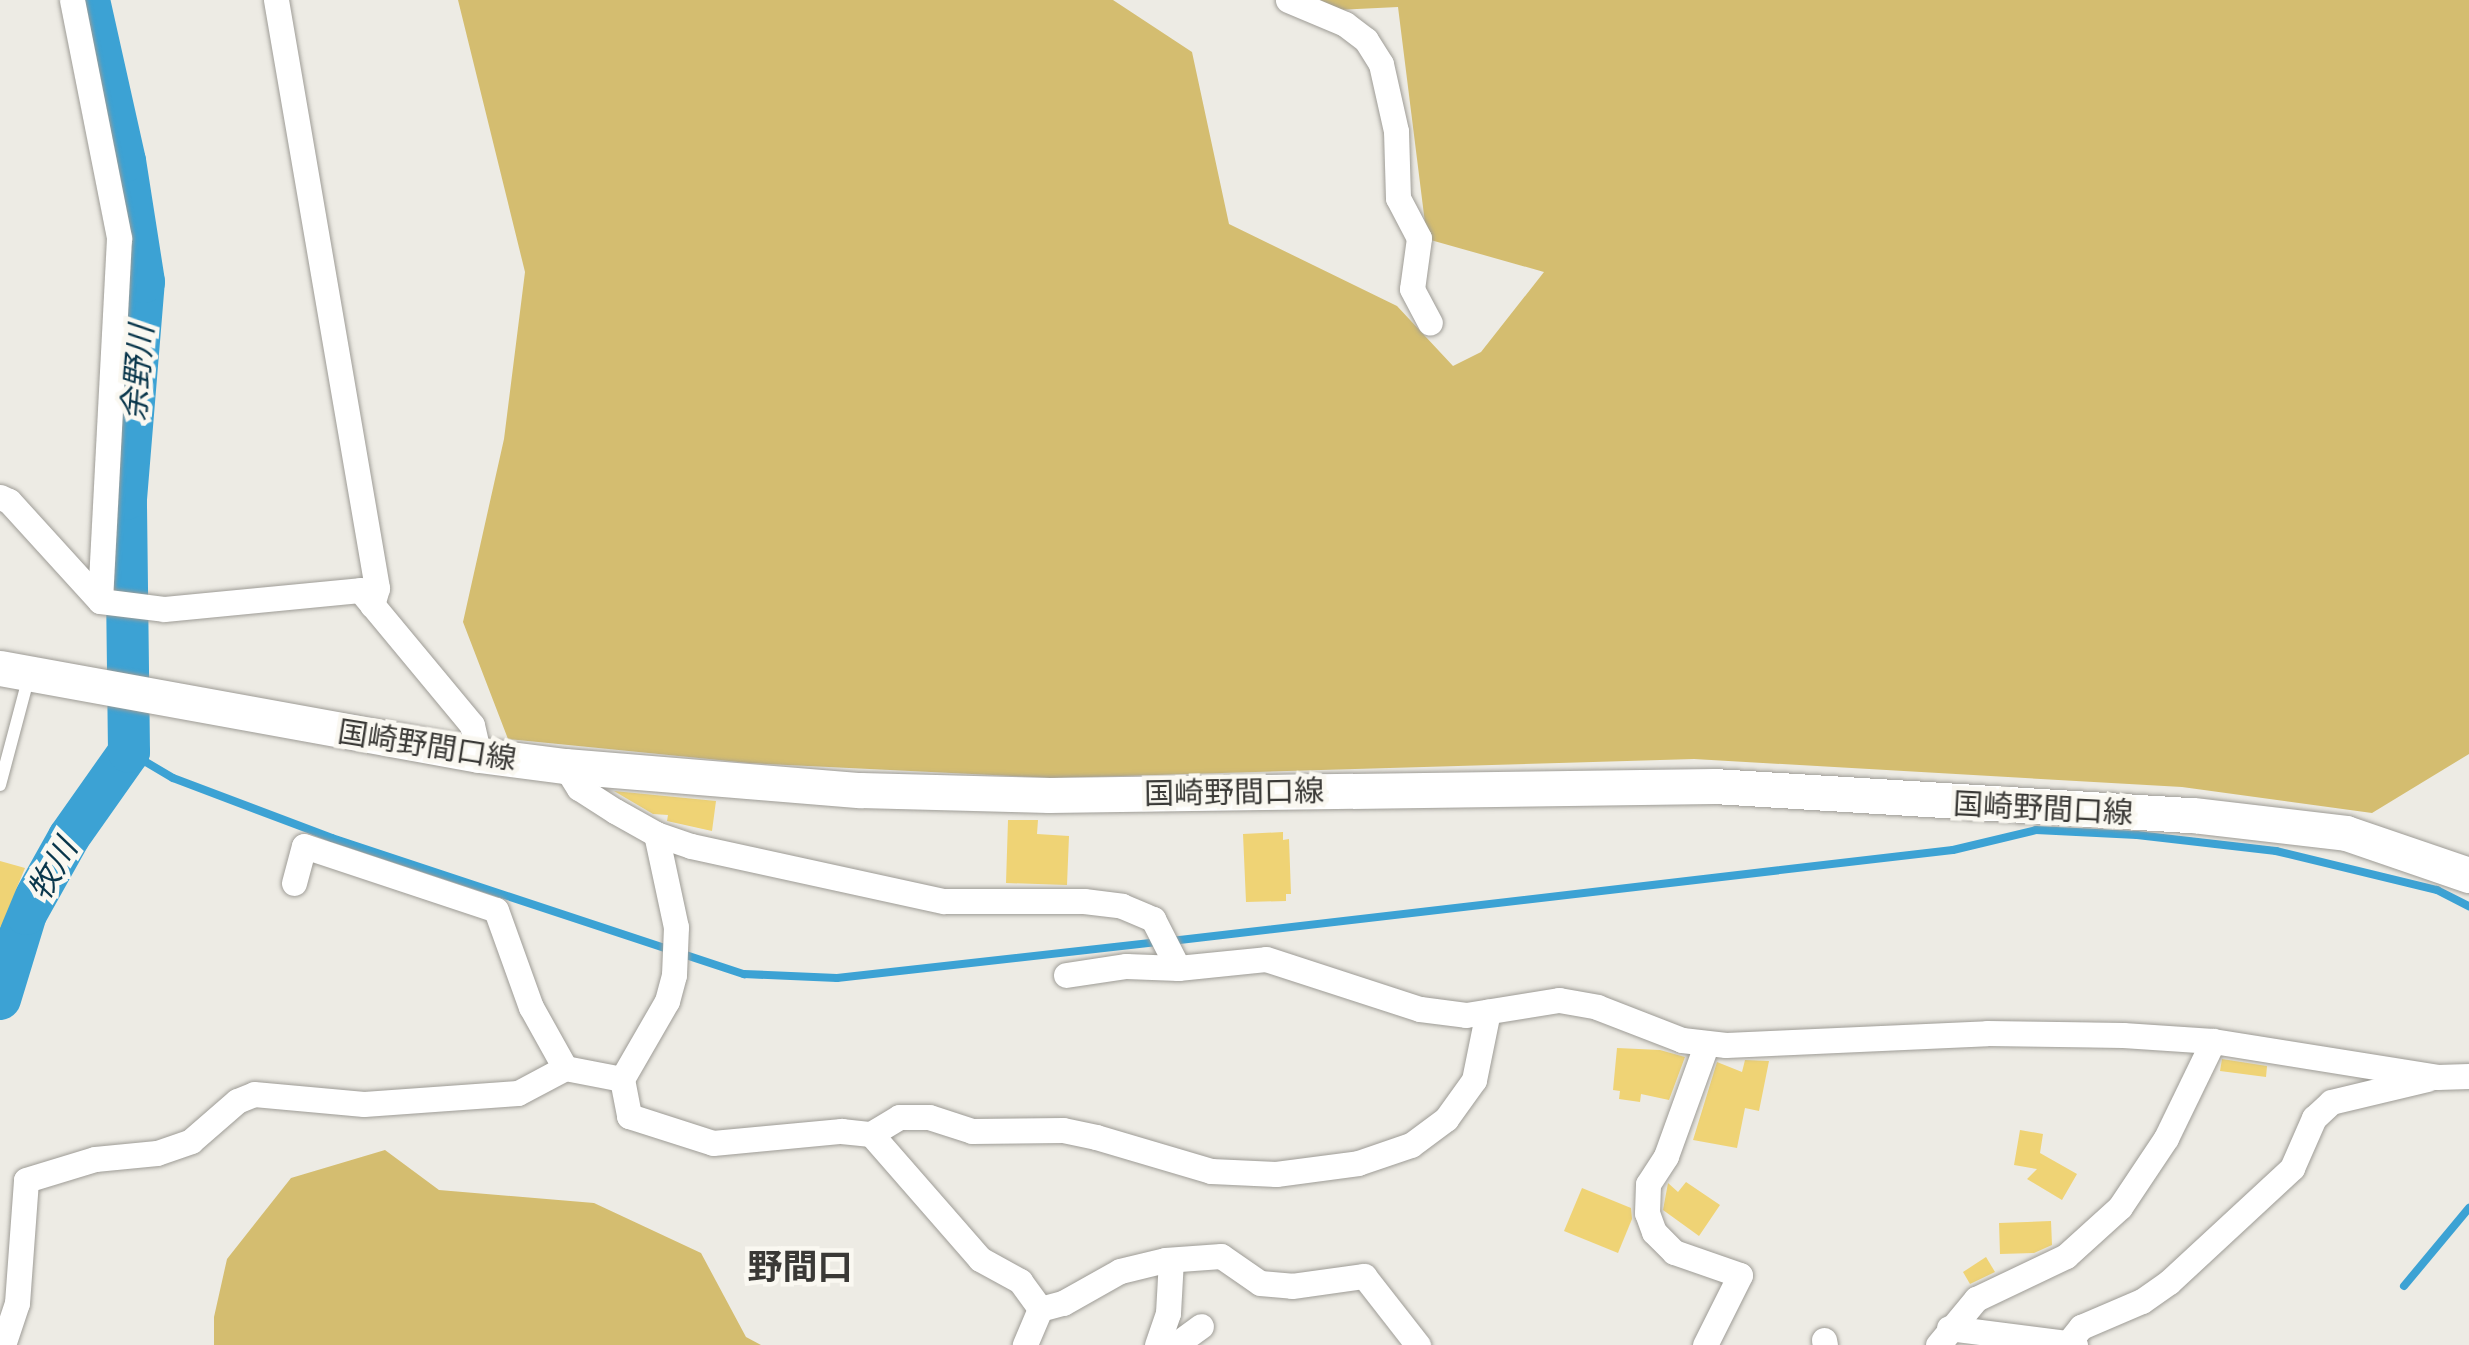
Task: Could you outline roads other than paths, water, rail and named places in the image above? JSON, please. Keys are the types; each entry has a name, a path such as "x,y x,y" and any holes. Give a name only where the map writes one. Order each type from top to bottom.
{"main road":[{"name":"国崎野間口線","path":"15,671 480,755 565,766 860,790 1049,795 1714,786 2251,822 2346,833 2469,875"}],"street":[{"path":"72,0 120,238 100,601"},
{"path":"276,0 377,588 372,605"},
{"path":"1288,0 1345,24 1366,40 1381,64 1396,131 1398,198 1419,238 1412,289 1430,324"},
{"path":"0,498 9,502 100,601 164,610 360,590 472,726 480,755"},
{"path":"565,766 579,788 656,834 944,901 1084,901 1122,906 1152,919 1178,968"},
{"path":"656,834 676,927 674,975 667,1001 622,1079 630,1116 713,1143 842,1131 871,1134 899,1117 928,1117 972,1130 1063,1130 1096,1136 1211,1172 1276,1174 1358,1162 1412,1145 1446,1120 1474,1080 1488,1011"},
{"path":"294,882 304,846 496,910 531,1007 565,1068"},
{"path":"1066,975 1126,966 1178,968 1266,959 1420,1008 1466,1015 1559,1000 1597,1007 1682,1040 1708,1043 1987,1033 2213,1041 2451,1077 2469,1096"},
{"path":"1944,1336 1976,1299 2066,1256 2120,1207 2166,1138 2213,1041"},
{"path":"1706,1345 1740,1275 1674,1252 1654,1232 1647,1213 1648,1184 1666,1156 1708,1043"},
{"path":"3,1345 17,1303 26,1180 96,1159 157,1153 190,1141 236,1101 254,1094 364,1104 518,1093 565,1068 622,1079"},
{"path":"1944,1336 2071,1344 2081,1328 2142,1301 2169,1282 2292,1168 2314,1118 2331,1102 2451,1077"},
{"path":"871,1134 980,1259 1020,1282 1040,1309"},
{"path":"1040,1309 1063,1303 1120,1271 1171,1260 1222,1256 1260,1283 1292,1286 1364,1276 1418,1345"},
{"path":"1157,1345 1168,1314 1171,1260"},
{"path":"1025,1345 1040,1309"},
{"path":"1174,1345 1201,1326"}],"lane":[{"path":"0,786 15,671"}],"waterway":[{"name":"余野川","path":"0,999 26,914 69,837 129,752 126,499 144,282 125,161 89,0"},
{"path":"129,752 173,778 332,838 744,974 837,978 1157,942"},
{"path":"1171,941 1953,850 2036,830 2137,835 2276,851 2437,890 2469,906"},
{"path":"2404,1286 2469,1208"}],"district":[{"name":"野間口","path":"800,1266"}],"water label":[{"name":"牧川","path":"52,869"}]}
